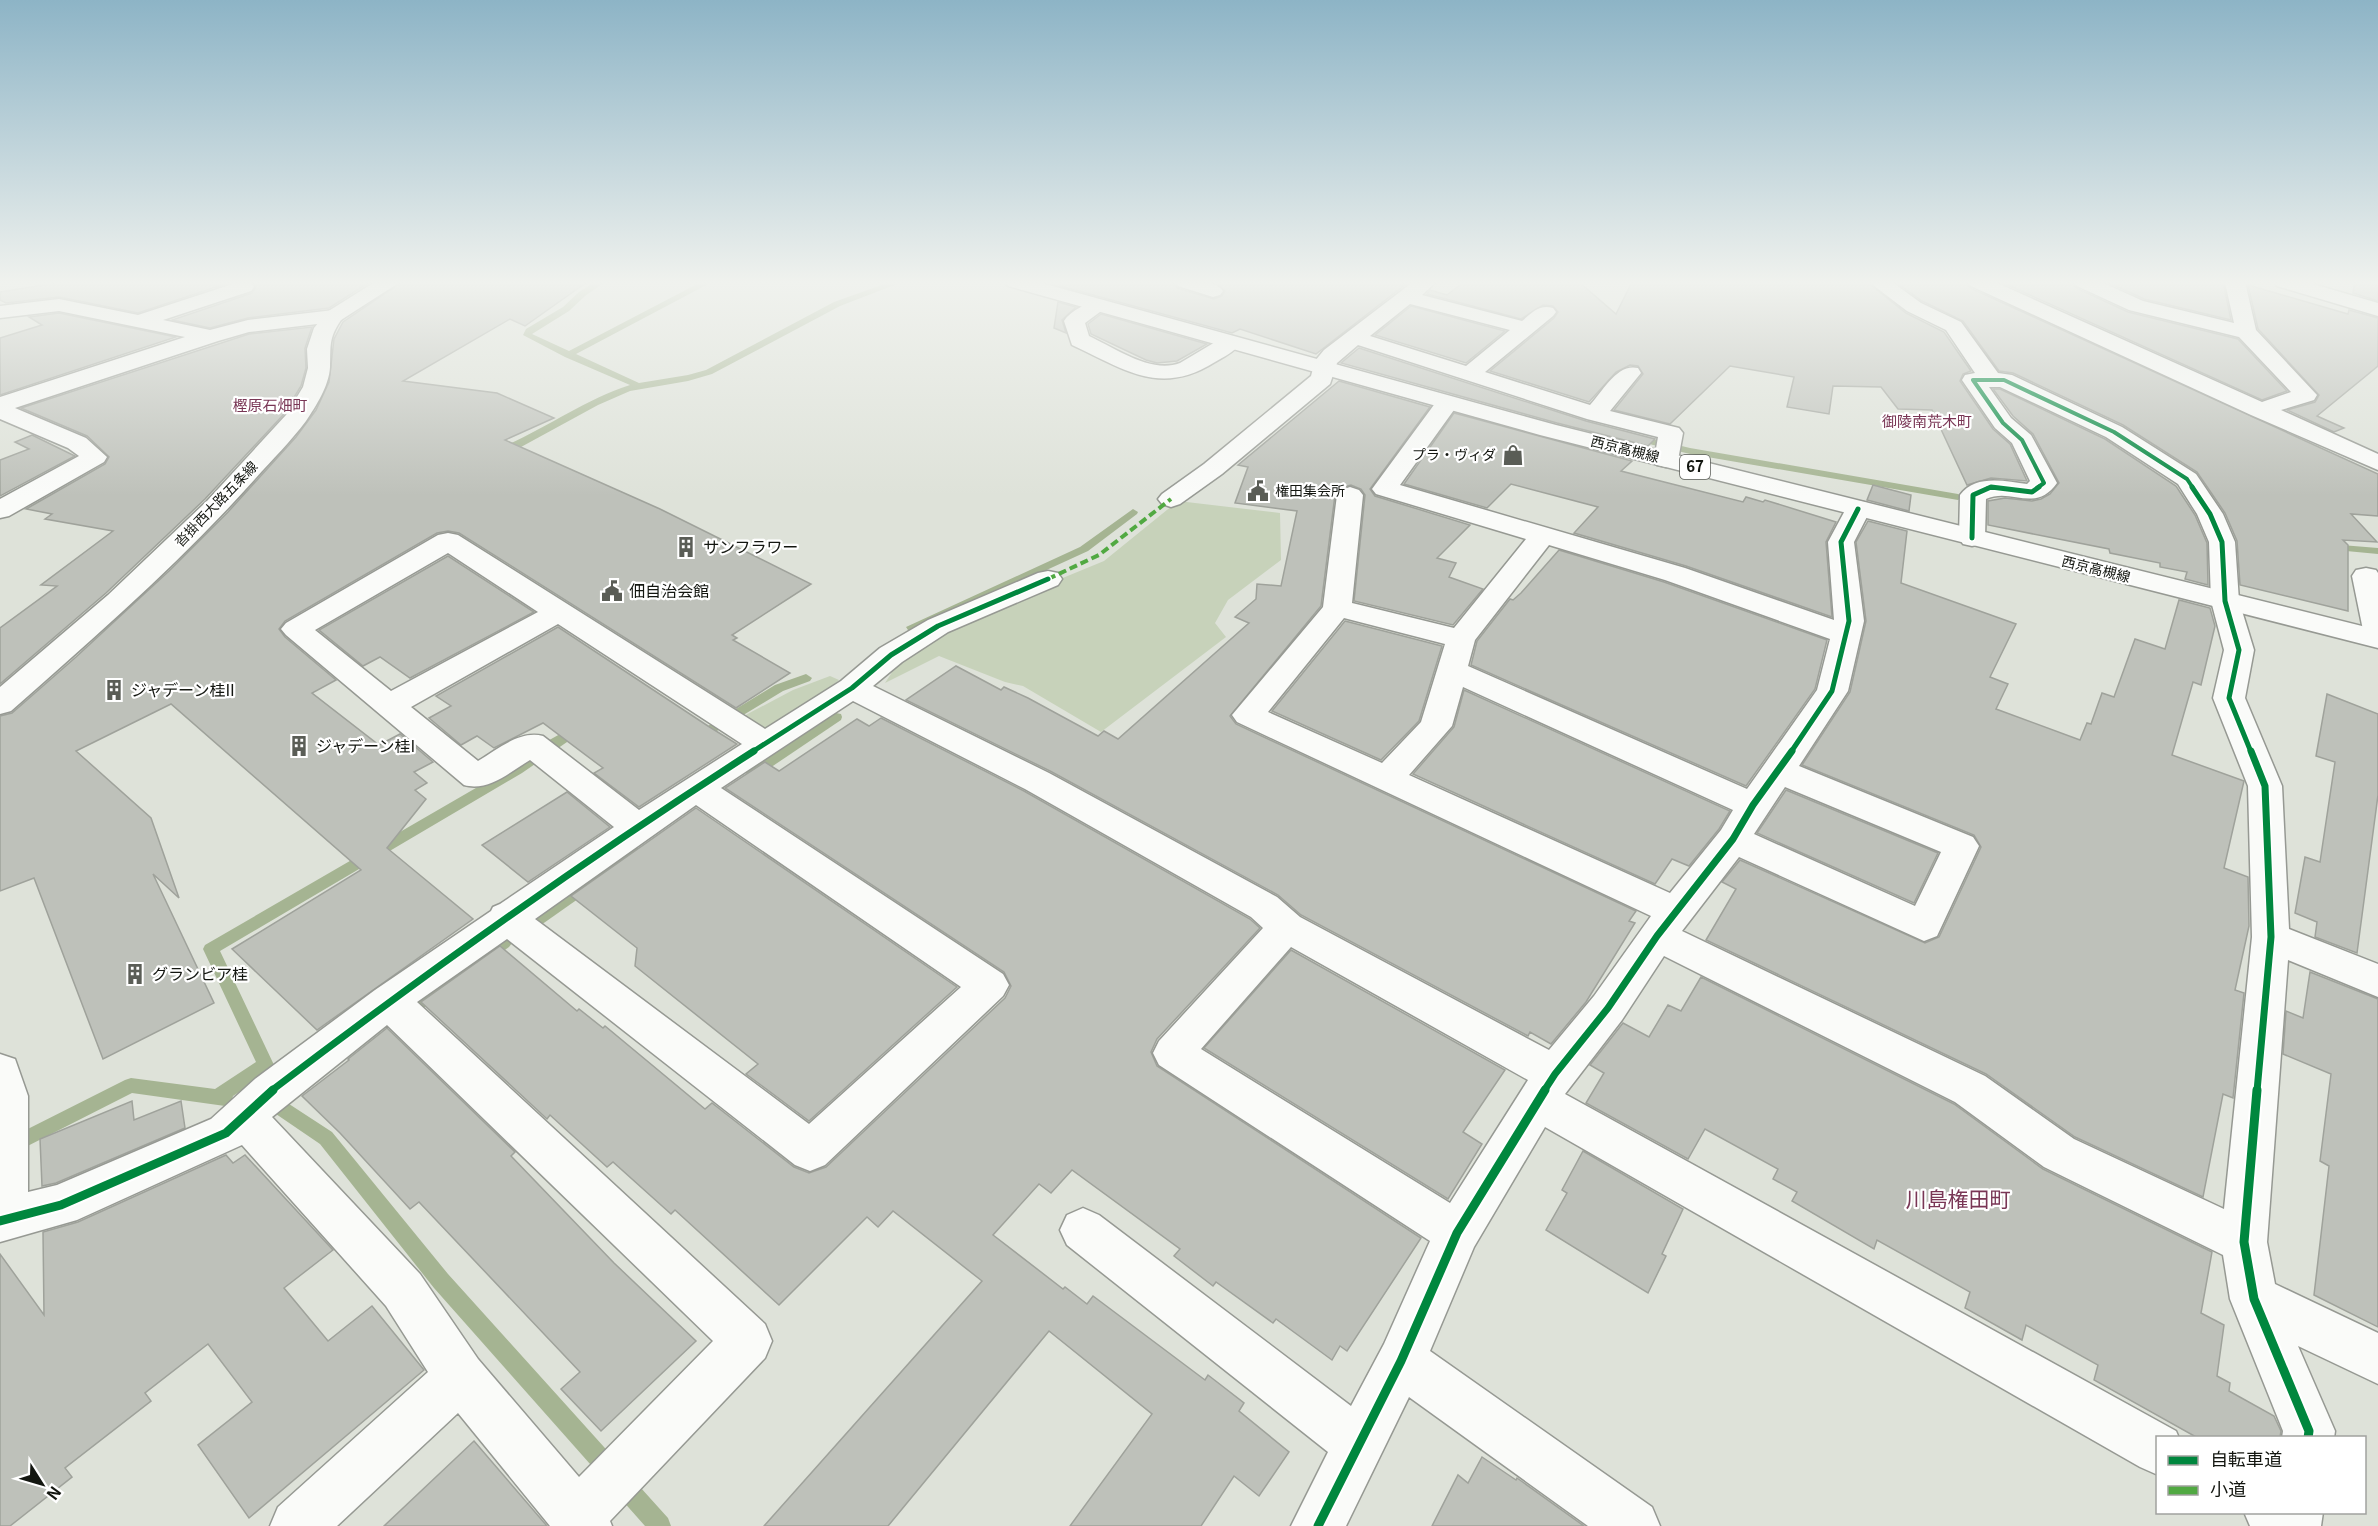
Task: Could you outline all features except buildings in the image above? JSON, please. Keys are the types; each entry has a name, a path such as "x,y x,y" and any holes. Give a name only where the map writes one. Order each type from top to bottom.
{"street":[{"path":"0,405 158,353"},
{"name":"沓掛西大路五条線","path":"0,704 118,601 216,507 296,418 314,387 318,353"},
{"path":"1110,353 1145,369 1162,373 1174,372 1193,365 1213,353"},
{"name":"西京高槻線","path":"1266,353 1447,403 1669,451 1858,509 2378,639"},
{"path":"1171,499 1213,469 1323,379 1326,361 1335,353"},
{"path":"1404,353 1595,414 1671,433 1669,451"},
{"path":"1469,374 1495,353"},
{"path":"1973,353 1991,380"},
{"path":"2134,353 2378,463"},
{"path":"2259,410 2306,395 2266,353"},
{"path":"1595,414 1630,373"},
{"path":"1972,538 1974,495 1991,487 2032,492 2044,483 2022,440 2003,423 1973,380 2004,380 2114,432 2187,479 2210,514 2222,542 2224,601 2239,650 2229,698 2265,786 2271,937 2244,1242 2254,1299 2309,1431 2308,1436"},
{"path":"1447,403 1385,489 1675,574 1845,634"},
{"path":"0,410 77,443 95,457 0,510"},
{"path":"1350,495 1336,608 1248,715 1387,779 1667,924 1970,1089 2058,1153 2244,1242"},
{"path":"1318,1526 1401,1361 1457,1233 1547,1088 1608,1008 1667,924 1733,839 1753,805 1779,771 1832,691 1849,621 1841,542 1858,509"},
{"path":"1387,779 1436,726 1461,639 1542,536"},
{"path":"638,828 532,744 476,777 296,629 448,541 764,743"},
{"path":"2366,576 2378,630"},
{"path":"0,1072 7,1095 2,1220 62,1204 226,1133 257,1104 389,1001 696,788 852,688 891,655 938,626 1048,579"},
{"path":"1336,608 1461,639"},
{"path":"390,705 559,612"},
{"path":"1453,671 1753,805"},
{"path":"852,688 1037,781 1264,907 1287,927 1547,1088 2156,1448"},
{"path":"1733,839 1924,926 1961,846 1779,771"},
{"path":"506,918 810,1151 989,985 696,788"},
{"path":"1287,927 1173,1053 1457,1233"},
{"path":"2271,937 2378,981"},
{"path":"257,1104 403,1290 460,1377 585,1515 629,1463 748,1341 389,1001"},
{"path":"1083,1230 1358,1443"},
{"path":"2254,1299 2378,1359"},
{"path":"1401,1361 1633,1526"},
{"path":"297,1526 460,1377"},
{"path":"2275,1514 2294,1525 2296,1514"}],"green space":[{"path":"1178,501 1280,513 1281,560 1228,600 1215,623 1226,637 1101,732 1023,686 1005,682 939,656 885,683 902,657 951,624 1104,561"},
{"path":"830,676 839,680 812,704 762,732 740,718 793,690"}],"waterway":[{"path":"638,386 688,378 709,372 744,353"},
{"path":"569,354 638,386"},
{"path":"501,451 533,437 595,403 638,386"},
{"path":"1636,438 1690,451 1958,497"},
{"path":"912,627 1084,549 1133,512"},
{"path":"2329,547 2378,551"},
{"path":"697,737 779,688 806,678"},
{"path":"753,773 836,717"},
{"path":"217,1097 266,1065 211,949 517,770 578,728"},
{"path":"536,921 634,852"},
{"path":"419,1002 504,943"},
{"path":"0,1152 131,1085 217,1097"},
{"path":"217,1097 225,1098"},
{"path":"265,1105 280,1107 326,1138 441,1281 660,1526"}],"marked path":[{"path":"1048,579 1099,555 1171,499"}],"cycle path":[{"path":"1972,538 1973,495 1991,487 2032,492 2044,483 2022,440 2003,423 1973,380 2004,380 2114,432 2187,479 2210,514 2222,542 2225,601 2239,650 2229,698 2265,786 2271,937 2244,1242 2254,1299 2309,1431 2308,1436"},
{"path":"1318,1526 1401,1361 1457,1233 1538,1101 1555,1074 1608,1008 1657,936 1733,839 1753,805 1779,771 1832,691 1849,621 1841,542 1858,509"},
{"path":"0,1221 61,1205 226,1133 270,1092 389,1001 696,788 852,688 891,655 938,626 1048,579"}],"place":[{"name":"プラ・ヴィダ","path":"1513,455"},
{"name":"権田集会所","path":"1258,491"},
{"name":"サンフラワー","path":"686,547"},
{"name":"佃自治会館","path":"612,591"},
{"name":"ジャデーン桂II","path":"114,690"},
{"name":"ジャデーン桂I","path":"299,746"},
{"name":"グランビア桂","path":"135,974"}],"district":[{"name":"樫原石畑町","path":"270,406"},
{"name":"御陵南荒木町","path":"1927,422"},
{"name":"川島権田町","path":"1958,1200"}]}
